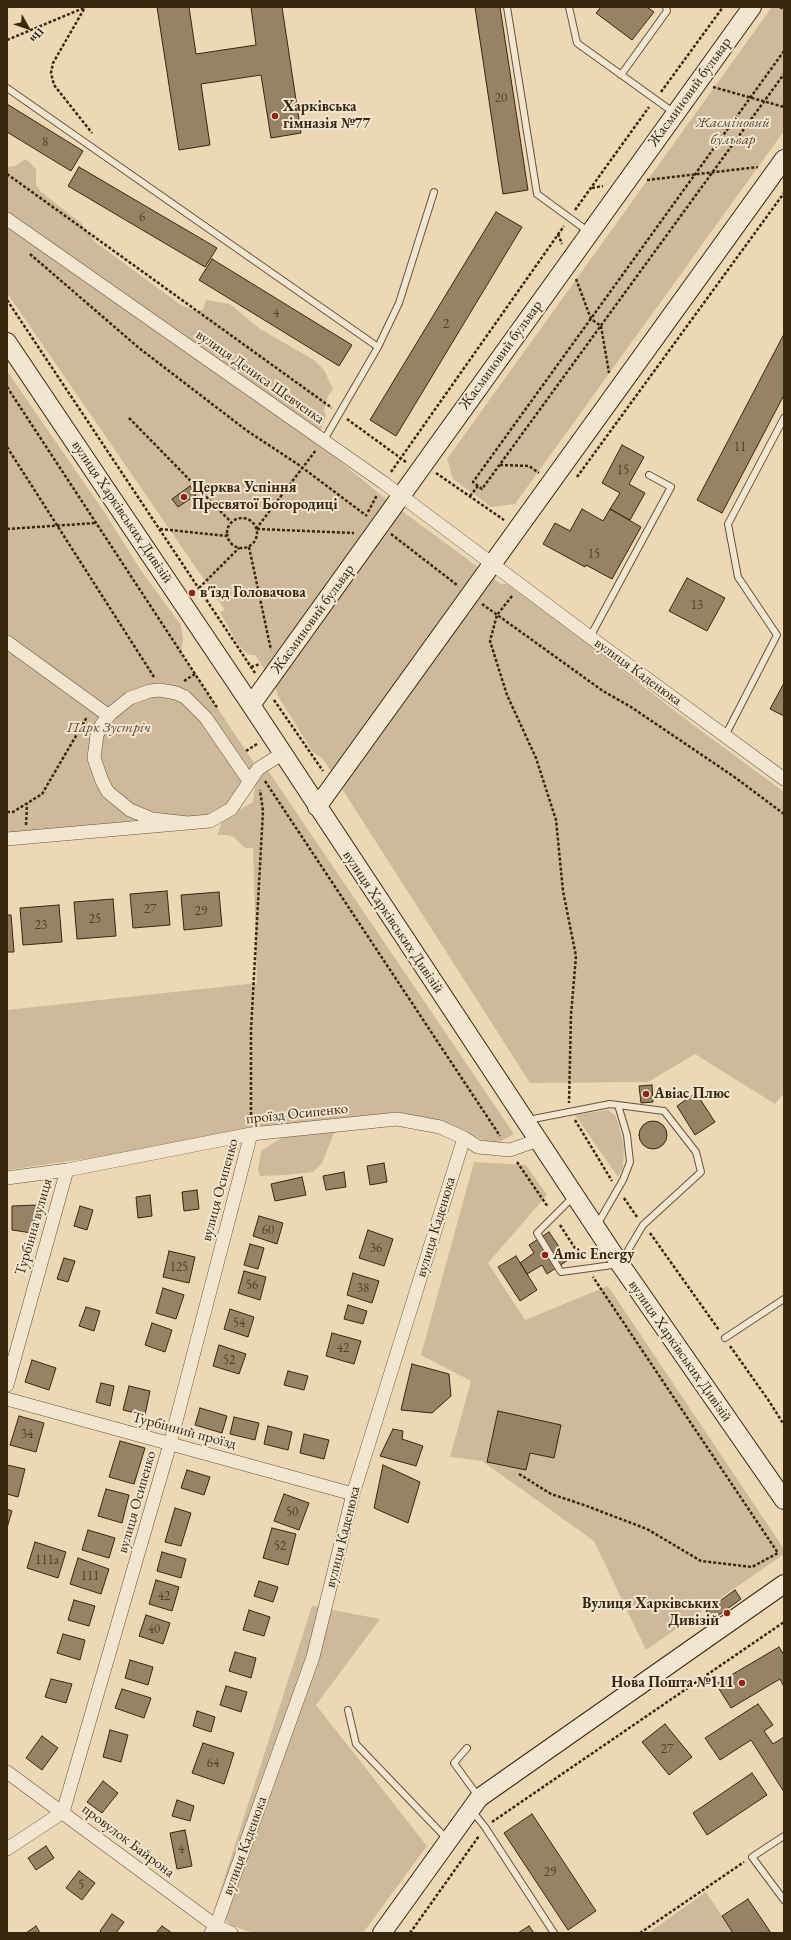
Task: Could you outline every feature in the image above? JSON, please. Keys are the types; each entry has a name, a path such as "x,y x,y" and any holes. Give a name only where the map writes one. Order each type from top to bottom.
{"street":[{"name":"Жасминовий бульвар","path":"251,705 589,232 752,7"},
{"path":"317,807 782,162"},
{"name":"вулиця Дениса Шевченка","path":"7,219 324,440 493,564"},
{"name":"вулиця Харківських Дивізій","path":"7,342 283,753 317,807 620,1264 784,1500"},
{"name":"вулиця Каденюка","path":"493,564 784,779"},
{"path":"7,642 109,716"},
{"path":"188,823 152,819 130,810 108,792 102,782 94,758 97,735 102,724 109,716 130,698 150,691 162,690 176,693 185,697 200,710 249,781"},
{"path":"7,839 210,821 231,809 258,769 283,753"},
{"name":"проїзд Осипенко","path":"7,1178 67,1170 251,1134 397,1119 440,1126 478,1147 510,1150 538,1140"},
{"name":"вулиця Осипенко","path":"63,1812 170,1444 251,1134"},
{"name":"вулиця Каденюка","path":"214,1930 313,1657 353,1494 464,1138"},
{"name":"Турбінна вулиця","path":"7,1385 67,1170"},
{"name":"Турбінний проїзд","path":"7,1399 353,1494"},
{"path":"382,1933 474,1803 784,1584"},
{"name":"провулок Байрона","path":"7,1772 63,1812 214,1930 231,1933"},
{"path":"7,1849 63,1812"}],"lane":[{"path":"507,7 536,194 589,232"},
{"path":"569,7 578,43 675,113"},
{"path":"621,75 666,11 666,7"},
{"path":"7,88 378,347"},
{"path":"324,440 378,347 399,303 434,192"},
{"path":"725,736 776,635 738,577 728,524 784,418"},
{"path":"590,637 671,487 649,475"},
{"path":"525,1120 610,1104 664,1111 696,1152 702,1172 643,1225 620,1264 561,1272 537,1233 555,1217 574,1195"},
{"path":"596,1228 618,1190 630,1162 628,1135 618,1105"},
{"path":"725,1338 784,1298"},
{"path":"348,1710 356,1744 448,1840"},
{"path":"467,1748 454,1763 485,1827 554,1933"},
{"path":"784,1836 752,1856 784,1900"}],"path":[{"path":"384,483 569,218 723,7"},
{"path":"780,7 784,10"},
{"path":"7,40 85,8"},
{"path":"85,8 53,64 51,73 54,84 92,134"},
{"path":"784,51 473,482 482,489 784,74"},
{"path":"673,75 784,107"},
{"path":"591,188 712,173 782,162"},
{"path":"7,174 419,471 438,473 470,496 478,486"},
{"path":"575,480 784,193"},
{"path":"558,234 591,319 601,326 618,421"},
{"path":"7,300 159,529 333,786"},
{"path":"7,387 220,713"},
{"path":"129,418 231,522"},
{"path":"256,529 324,440"},
{"path":"7,447 162,690"},
{"path":"500,465 529,466 552,482"},
{"path":"246,518 256,529 256,539 249,547 239,548 231,544 226,536 228,526 235,519 246,518"},
{"path":"7,529 96,523"},
{"path":"159,529 226,536"},
{"path":"256,529 356,534"},
{"path":"249,547 272,652"},
{"path":"199,588 239,548"},
{"path":"520,585 497,615 490,641 507,695 536,758 556,820 563,891 576,956 571,1015 569,1111 618,1190 725,1338 784,1425"},
{"path":"7,812 12,812 42,794 94,705"},
{"path":"242,745 588,1269 778,1553 752,1567 701,1561 647,1529 551,1494 519,1474"},
{"path":"251,1134 251,1030 263,812 258,769"},
{"path":"26,837 27,803"},
{"path":"410,1933 485,1827 784,1622"},
{"path":"640,1933 752,1856"}],"green space":[{"name":"Жасміновий бульвар","path":"772,7 784,7 784,131 515,504 491,507 453,479 447,459"},
{"path":"26,159 36,169 36,185 41,192 81,223 95,242 181,305 198,312 203,309 206,300 230,304 260,329 314,360 324,370 333,389 328,396 324,410 326,416 317,440 324,448 387,500 501,584 507,584 562,624 696,727 784,792 784,1093 775,1104 695,1054 648,1082 530,1083 323,759 312,751 278,696 274,684 259,661 255,655 250,655 244,651 237,643 220,612 225,610 7,293 7,167 15,166"},
{"name":"Парк Зустріч","path":"7,371 105,513 140,569 181,625 183,640 181,653 258,769 231,809 210,821 7,839"},
{"path":"267,769 514,1134 494,1145 451,1125 334,1124 334,1133 322,1163 313,1172 286,1175 260,1176 258,1170 261,1151 281,1138 289,1130 7,1170 7,1010 257,983 253,848 245,848 234,837 217,835 223,819 253,802 256,779"},
{"path":"608,1110 615,1115 624,1147 623,1167 618,1177 575,1115"},
{"path":"474,1162 526,1165 547,1195 488,1263 525,1320 608,1286 784,1549 784,1554 646,1650 594,1541 482,1461 450,1457 471,1381 421,1355"},
{"path":"312,1606 380,1619 316,1705 427,1846 363,1933 254,1933 232,1926 214,1910"},
{"path":"706,1892 733,1933 648,1933"}],"building":[{"path":"157,7 189,7 196,54 256,45 251,7 282,7 301,133 271,138 261,75 201,84 210,145 179,150"},
{"path":"475,7 500,7 528,190 503,194"},
{"path":"601,7 647,7 654,12 632,40 596,13"},
{"path":"7,104 83,151 71,171 7,132"},
{"path":"79,167 217,248 205,267 68,186"},
{"path":"496,212 522,227 396,436 370,420"},
{"path":"212,259 352,345 339,366 199,280"},
{"path":"784,334 784,395 722,513 697,500"},
{"path":"622,445 644,457 629,484 645,493 630,520 610,509 620,493 602,483"},
{"name":"Церква Успіння Пресвятої Богородиці","path":"190,486 196,495 178,507 172,499"},
{"path":"582,509 603,521 610,509 641,527 612,579 586,565 585,567 543,544 555,523 570,531"},
{"path":"687,578 725,598 707,631 669,611"},
{"path":"784,683 784,716 770,709"},
{"path":"167,891 170,925 133,928 130,894"},
{"path":"219,892 222,926 184,930 181,895"},
{"path":"113,899 116,936 77,939 74,902"},
{"path":"59,905 62,942 23,945 20,908"},
{"path":"7,915 11,915 14,952 7,952"},
{"name":"Авіас Плюс","path":"652,1085 653,1102 641,1103 639,1086"},
{"path":"696,1093 715,1122 695,1135 677,1106"},
{"path":"653,1121 663,1125 667,1135 663,1145 653,1149 643,1145 639,1135 643,1125"},
{"path":"384,1163 387,1182 370,1185 367,1166"},
{"path":"344,1172 346,1187 326,1190 323,1176"},
{"path":"302,1177 306,1195 275,1201 271,1184"},
{"path":"197,1190 199,1209 184,1211 182,1192"},
{"path":"150,1195 152,1216 138,1218 136,1197"},
{"path":"38,1205 32,1233 12,1230 12,1206"},
{"path":"80,1206 93,1210 87,1230 74,1226"},
{"path":"259,1216 283,1223 277,1244 253,1236"},
{"path":"368,1230 393,1239 384,1266 359,1258"},
{"path":"549,1232 568,1260 547,1274 542,1265 527,1274 520,1263 534,1253 529,1245"},
{"path":"250,1244 264,1248 258,1269 244,1265"},
{"path":"169,1251 195,1257 189,1283 163,1277"},
{"path":"516,1256 537,1290 520,1301 498,1267"},
{"path":"64,1258 75,1261 68,1282 57,1279"},
{"path":"244,1271 266,1277 260,1300 238,1293"},
{"path":"353,1273 379,1281 372,1303 347,1295"},
{"path":"163,1288 184,1295 176,1319 156,1313"},
{"path":"348,1305 367,1311 363,1324 344,1319"},
{"path":"86,1307 100,1311 94,1331 79,1326"},
{"path":"230,1309 254,1317 248,1337 224,1329"},
{"path":"152,1323 172,1330 165,1352 145,1345"},
{"path":"332,1333 361,1341 354,1364 326,1356"},
{"path":"219,1345 246,1354 239,1374 213,1366"},
{"path":"32,1360 56,1368 49,1390 25,1382"},
{"path":"412,1364 449,1374 451,1396 432,1413 401,1410"},
{"path":"288,1371 308,1376 304,1390 284,1385"},
{"path":"101,1383 114,1386 110,1406 96,1402"},
{"path":"129,1386 150,1391 145,1415 123,1410"},
{"path":"200,1408 227,1416 222,1433 195,1425"},
{"path":"498,1411 561,1425 554,1458 530,1453 526,1470 487,1462"},
{"path":"19,1416 44,1423 36,1452 10,1445"},
{"path":"234,1417 259,1423 255,1440 230,1434"},
{"path":"268,1426 292,1432 288,1450 264,1444"},
{"path":"393,1429 403,1431 402,1439 423,1446 416,1466 380,1456"},
{"path":"304,1434 329,1440 324,1459 300,1453"},
{"path":"120,1441 145,1448 134,1484 109,1477"},
{"path":"7,1465 25,1469 18,1497 7,1494"},
{"path":"383,1465 420,1482 408,1523 374,1508"},
{"path":"187,1470 210,1477 204,1495 181,1488"},
{"path":"106,1489 129,1495 122,1523 98,1516"},
{"path":"284,1494 309,1503 299,1530 274,1521"},
{"path":"175,1508 191,1513 181,1546 165,1542"},
{"path":"7,1509 12,1511 7,1528"},
{"path":"272,1528 296,1534 288,1565 263,1558"},
{"path":"88,1530 115,1538 109,1558 82,1550"},
{"path":"35,1542 66,1552 58,1578 27,1568"},
{"path":"162,1552 186,1559 181,1578 157,1571"},
{"path":"78,1558 109,1569 101,1594 70,1584"},
{"path":"156,1580 179,1587 172,1611 149,1604"},
{"path":"259,1581 278,1587 273,1602 254,1596"},
{"path":"735,1590 741,1599 712,1620 706,1611"},
{"path":"74,1600 95,1606 89,1626 68,1620"},
{"path":"249,1610 270,1617 264,1636 243,1630"},
{"path":"146,1615 170,1623 163,1644 139,1636"},
{"path":"63,1634 85,1640 80,1660 57,1653"},
{"path":"779,1647 784,1655 784,1687 780,1679 731,1708 716,1684"},
{"path":"235,1652 256,1658 251,1678 229,1671"},
{"path":"130,1660 153,1667 148,1685 125,1678"},
{"path":"51,1679 72,1684 66,1703 45,1697"},
{"path":"226,1686 247,1692 241,1712 220,1705"},
{"path":"122,1689 151,1698 144,1718 115,1708"},
{"path":"758,1704 773,1725 764,1731 773,1744 784,1737 784,1792 751,1740 720,1760 705,1738"},
{"path":"197,1711 215,1717 211,1732 193,1726"},
{"path":"665,1724 692,1757 669,1775 642,1742"},
{"path":"110,1730 128,1735 121,1762 103,1757"},
{"path":"42,1736 58,1748 42,1770 26,1758"},
{"path":"203,1743 234,1753 224,1784 192,1773"},
{"path":"752,1773 767,1795 707,1835 693,1813"},
{"path":"103,1781 118,1793 102,1813 87,1802"},
{"path":"177,1800 194,1806 190,1821 172,1816"},
{"path":"532,1814 596,1911 568,1930 504,1833"},
{"path":"185,1830 192,1866 177,1869 170,1833"},
{"path":"46,1846 54,1858 36,1870 28,1858"},
{"path":"79,1871 95,1883 82,1900 66,1888"},
{"path":"748,1899 771,1933 733,1933 722,1916"},
{"path":"112,1914 124,1922 116,1933 103,1933 100,1931"},
{"path":"36,1926 40,1933 26,1933"},
{"path":"162,1926 172,1933 156,1933"},
{"path":"529,1926 534,1933 518,1933"}],"place":[{"name":"Харківська гімназія №77","path":"275,116"},
{"name":"Церква Успіння Пресвятої Богородиці","path":"184,497"},
{"name":"в'їзд Головачова","path":"192,593"},
{"name":"Авіас Плюс","path":"646,1094"},
{"name":"Amic Energy","path":"545,1255"},
{"name":"Вулиця Харківських Дивізій","path":"727,1613"},
{"name":"Нова Пошта №111","path":"742,1683"}]}
